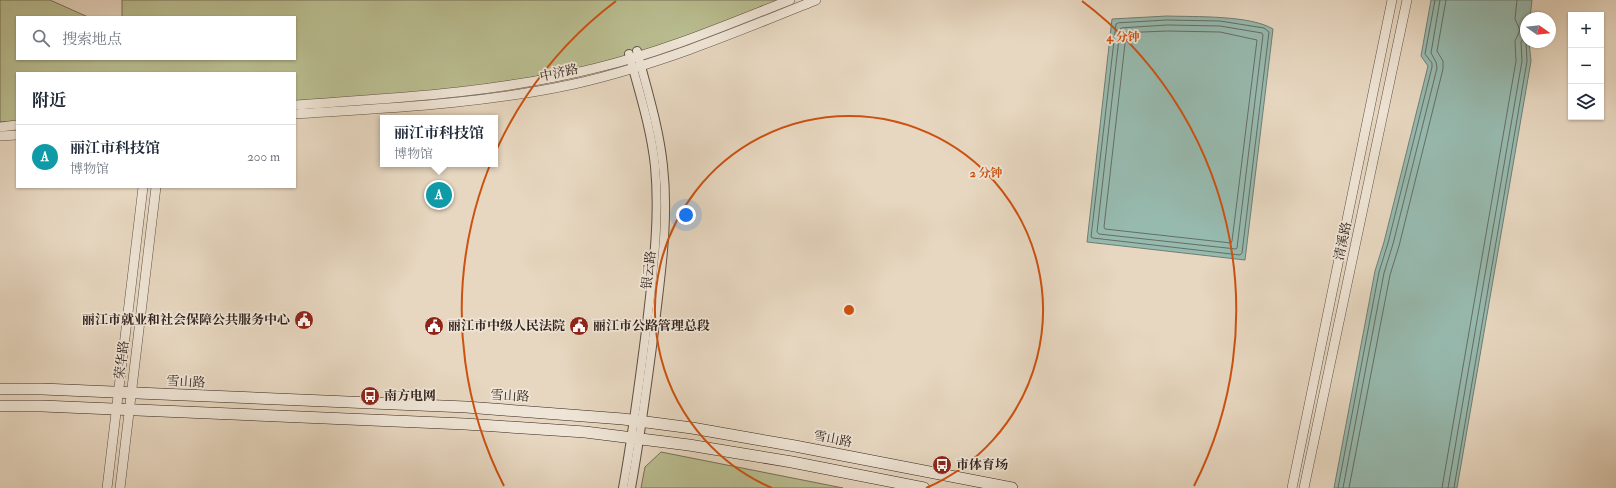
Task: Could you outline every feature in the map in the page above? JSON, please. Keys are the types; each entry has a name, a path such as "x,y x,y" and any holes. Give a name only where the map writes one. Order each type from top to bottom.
{"main road":[{"name":"雪山路","path":"0,389 42,389 473,408 638,420 796,446 1012,488"},
{"path":"0,406 42,406 479,425 585,432 635,437 792,462 924,488"}],"street":[{"name":"中济路","path":"296,105 422,96 492,88 550,79 685,41 790,0"},
{"name":"中济路","path":"296,114 416,106 493,98 552,88 637,67 709,43 816,0"},
{"name":"清溪路","path":"1292,488 1392,0"},
{"name":"清溪路","path":"1304,488 1407,0"},
{"name":"银云路","path":"623,488 638,420 664,248 666,202 660,140 653,109 634,55"},
{"path":"0,127 16,125"},
{"path":"0,136 16,135"},
{"name":"荣华路","path":"106,488 143,188"},
{"name":"荣华路","path":"120,488 156,188"},
{"name":"银云路","path":"631,488 635,437"}],"green space":[{"path":"0,0 50,0 86,16 16,16 16,60 296,60 296,16 122,16 122,0 782,0 691,35 614,60 553,74 452,90 296,101 296,72 16,72 16,121 0,122"},
{"path":"661,452 843,488 641,488 645,467"}],"water":[{"path":"1431,0 1532,0 1531,12 1520,12 1520,48 1530,48 1531,61 1457,488 1334,488 1375,271 1384,242 1428,66 1421,56"},
{"path":"1167,16 1237,19 1263,24 1273,29 1245,260 1087,242 1112,19"}],"place":[{"name":"丽江市科技馆","path":"439,195"},
{"name":"丽江市就业和社会保障公共服务中心","path":"304,320"},
{"name":"丽江市中级人民法院","path":"434,326"},
{"name":"丽江市公路管理总段","path":"579,326"},
{"name":"南方电网","path":"370,396"},
{"name":"市体育场","path":"942,465"}]}
